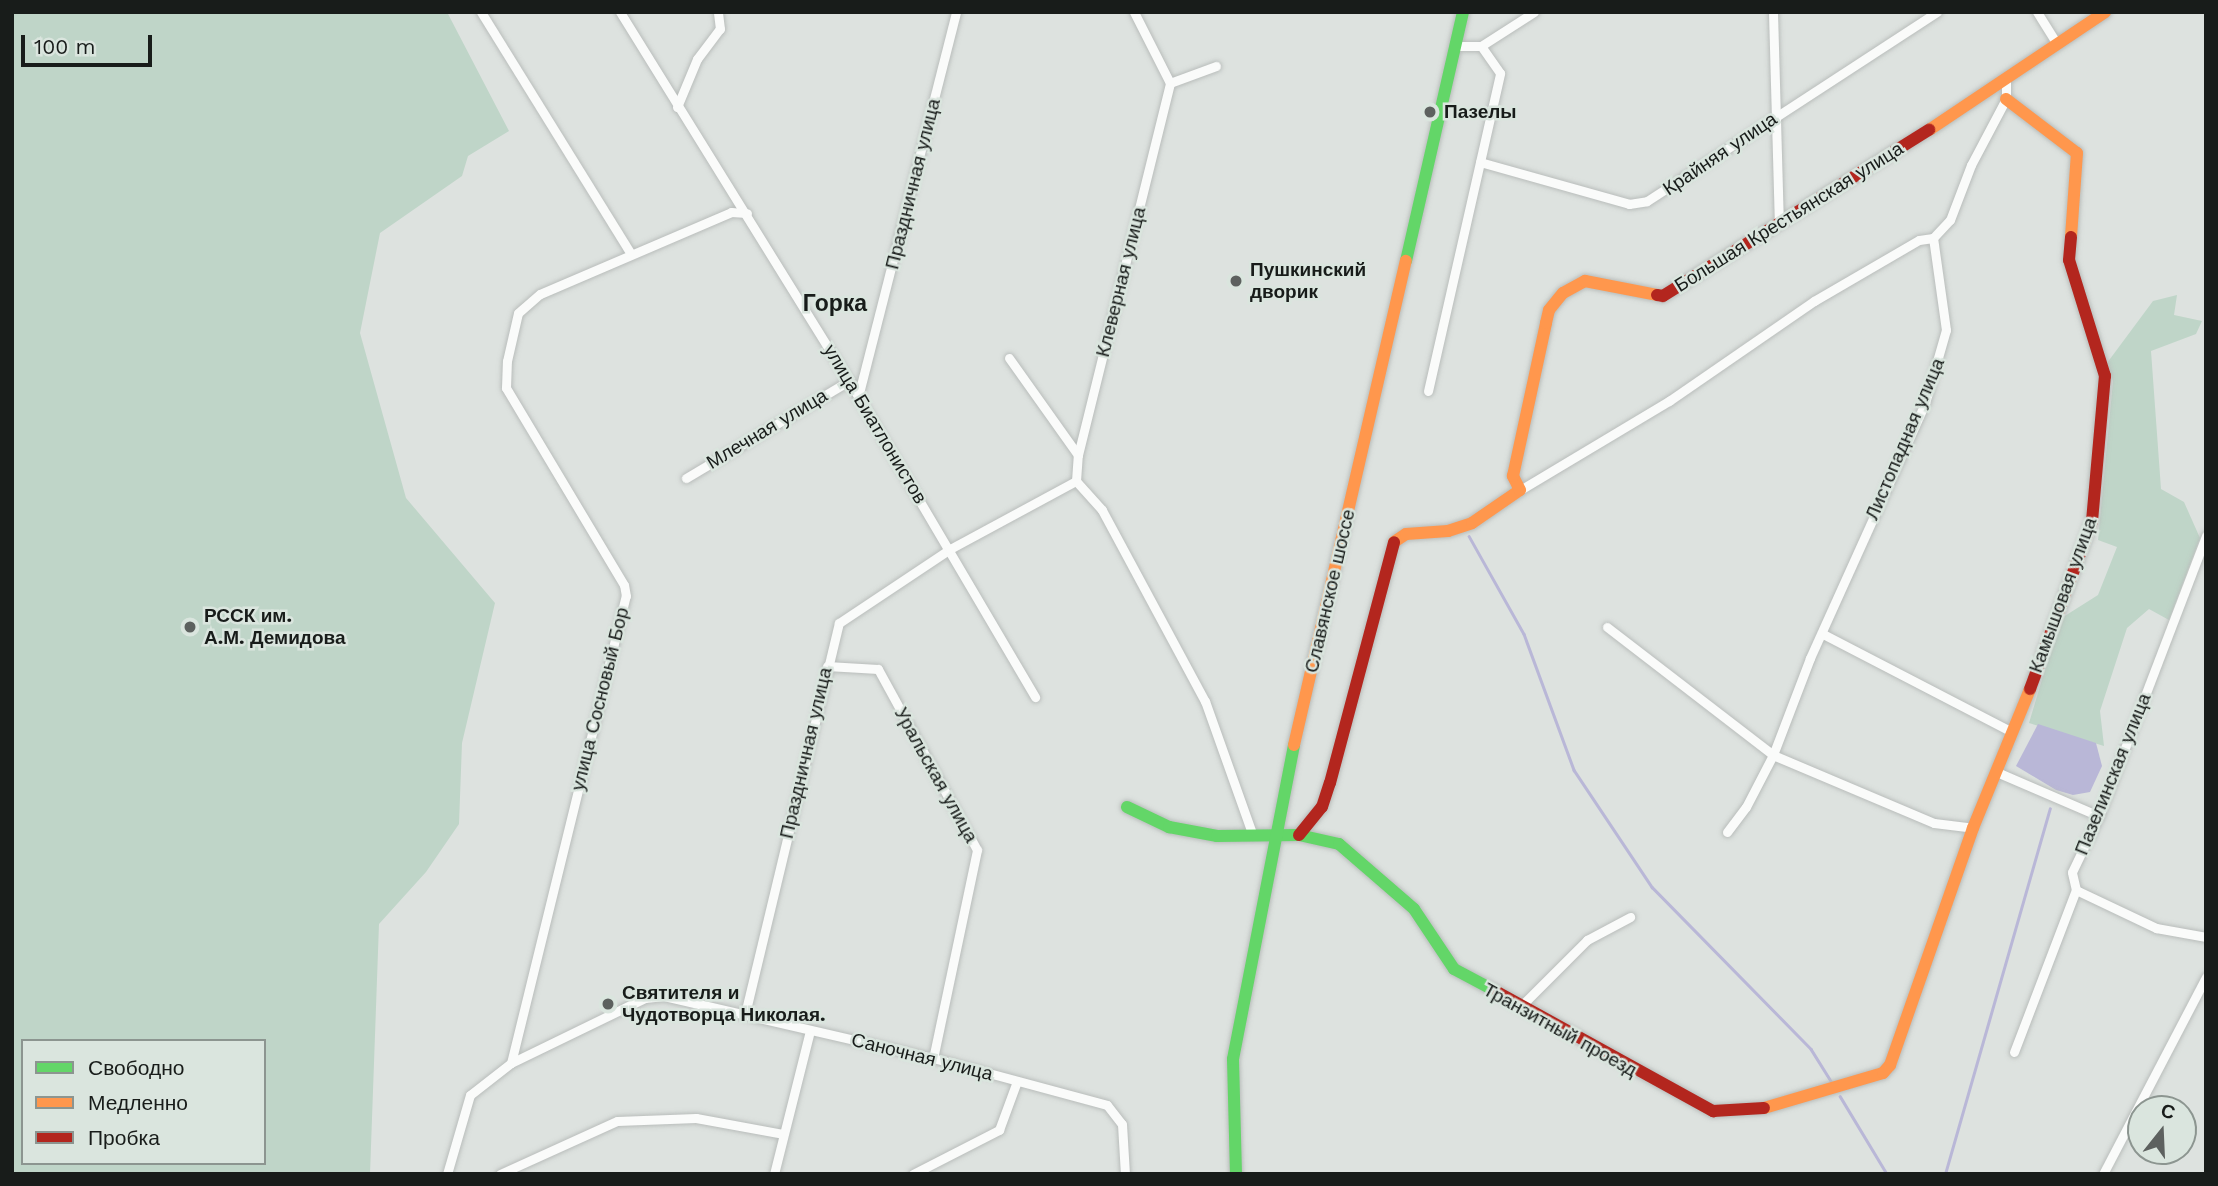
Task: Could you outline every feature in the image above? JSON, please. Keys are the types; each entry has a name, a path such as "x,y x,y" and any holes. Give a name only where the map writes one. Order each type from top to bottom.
{"street":[{"path":"481,12 631,254"},
{"name":"улица Биатлонистов","path":"620,12 859,397 1035,697"},
{"path":"677,107 697,59 720,29 718,12"},
{"name":"Праздничная улица","path":"859,397 956,12"},
{"path":"1134,12 1170,83 1216,66"},
{"name":"Славянское шоссе","path":"1236,1174 1233,1059 1273,838 1463,12"},
{"path":"1455,46 1481,46 1534,12"},
{"path":"1773,12 1779,115 1779,221"},
{"name":"Крайняя улица","path":"1480,162 1638,203 1660,194 1937,12"},
{"path":"2037,12 2056,43"},
{"name":"Большая Крестьянская улица","path":"1520,490 1513,476 1549,310 1563,293 1584,281 1663,296 1779,221 2006,82 2016,68 2105,12"},
{"path":"1428,391 1500,73 1481,46"},
{"path":"1298,835 1326,795 1392,543 1406,534 1472,523 1520,490 1669,401 1814,301 1919,240 1933,239 1950,220 1971,165 2006,99 2006,82"},
{"name":"Клеверная улица","path":"1076,481 1078,455 1170,83"},
{"name":"Камышовая улица","path":"1890,1065 1973,828 1999,773 2092,521 2105,376 2069,260 2077,153 2006,99"},
{"name":"улица Сосновый Бор","path":"511,1063 626,596 624,585 506,388 507,361 523,305 631,254 731,212 747,213"},
{"name":"Листопадная улица","path":"1727,832 1746,807 1773,755 1925,403 1944,346 1943,296 1933,239"},
{"path":"1009,358 1078,455"},
{"name":"Млечная улица","path":"685,478 849,381"},
{"path":"1076,481 1102,510 1205,701 1252,833"},
{"name":"Праздничная улица","path":"745,1014 839,623 950,549 1076,481"},
{"name":"Пазелинская улица","path":"2014,1052 2076,890 2073,872 2099,816 2206,536"},
{"path":"1607,627 1773,755 1934,822 1973,828"},
{"path":"1823,634 2012,732"},
{"name":"Уральская улица","path":"827,666 878,669 977,850 933,1058"},
{"path":"1999,773 2099,816"},
{"path":"1127,807 1169,827 1217,836 1252,833 1273,838"},
{"name":"Транзитный проезд","path":"1273,838 1298,835 1339,844 1414,909 1454,969 1690,1102 1726,1114 1863,1083 1890,1065"},
{"path":"2076,890 2157,928 2206,937"},
{"path":"1520,1007 1587,940 1630,917"},
{"path":"2104,1174 2206,977"},
{"name":"Саночная улица","path":"511,1063 645,998 664,996 933,1058 1107,1105 1122,1124 1125,1174"},
{"path":"774,1174 810,1031"},
{"path":"447,1174 470,1095 511,1063"},
{"path":"913,1174 999,1130 1017,1081"},
{"path":"500,1174 617,1121 696,1118 783,1134"}],"green space":[{"name":"РССК им. А.М. Демидова","path":"12,12 447,12 509,131 468,156 462,176 380,233 360,333 406,498 495,603 462,743 459,824 426,872 379,924 370,1174 12,1174"},
{"path":"2177,295 2174,315 2202,321 2196,334 2151,351 2161,489 2184,502 2200,538 2169,620 2149,609 2127,628 2100,711 2104,746 2029,723 2060,619 2098,595 2117,547 2098,540 2113,381 2107,363 2153,301"}],"water":[{"path":"2038,724 2096,743 2102,766 2090,792 2073,795 2056,790 2016,766"}],"waterway":[{"path":"1469,536 1524,634 1574,770 1652,887 1811,1049 1832,1083"},
{"path":"1945,1174 2050,809"},
{"path":"1840,1096 1887,1174"}],"traffic: fast":[{"path":"1406,261 1463,12"},
{"path":"1236,1174 1233,1059 1294,745"},
{"path":"1127,807 1169,827 1217,836 1299,835 1339,844 1414,909 1454,969 1497,992"}],"traffic: slow":[{"path":"1929,130 2105,12"},
{"path":"2006,99 2077,153 2071,237"},
{"path":"1294,745 1406,261"},
{"path":"1394,542 1406,534 1448,531 1472,523 1520,490 1513,476 1546,323 1549,310 1563,293 1585,281 1657,295"},
{"path":"1764,1108 1883,1073 1890,1065 1973,828 2030,689"}],"traffic: jam":[{"path":"1657,295 1663,296 1929,130"},
{"path":"2030,689 2092,521 2105,376 2069,260 2071,237"},
{"path":"1299,835 1322,807 1330,783 1394,542"},
{"path":"1497,992 1713,1111 1764,1108"}],"place":[{"name":"Пазелы","path":"1430,112"},
{"name":"Пушкинский дворик","path":"1236,281"},
{"name":"РССК им. А.М. Демидова","path":"190,627"},
{"name":"Святителя и Чудотворца Николая.","path":"608,1004"}],"district":[{"name":"Горка","path":"835,304"}]}
